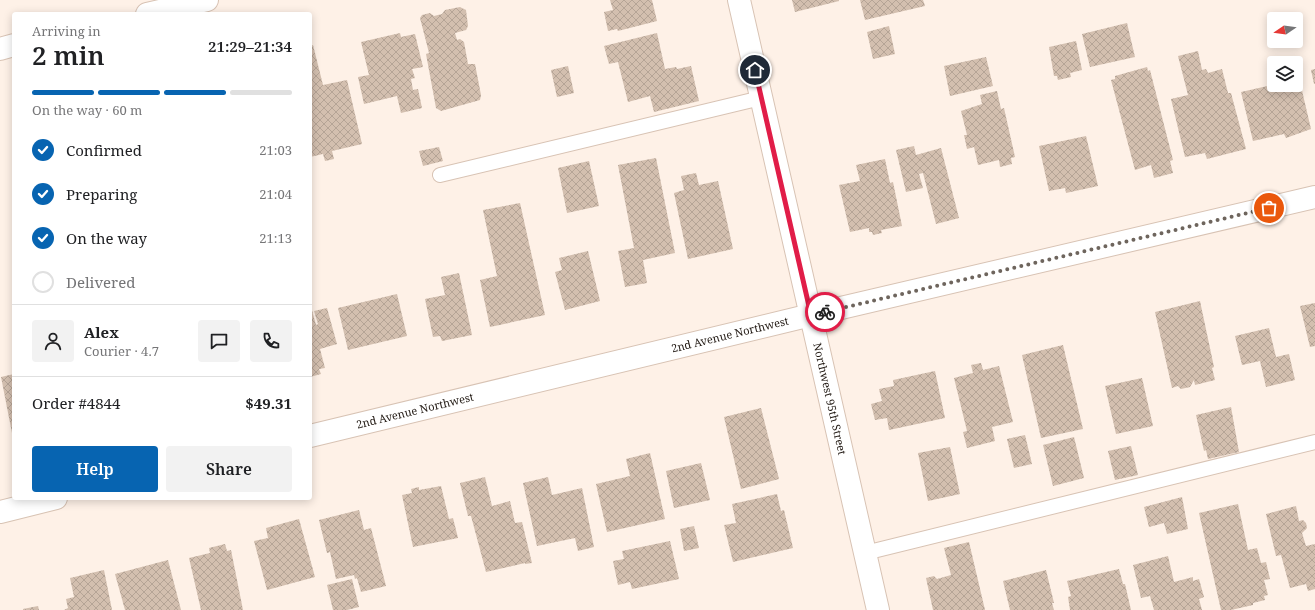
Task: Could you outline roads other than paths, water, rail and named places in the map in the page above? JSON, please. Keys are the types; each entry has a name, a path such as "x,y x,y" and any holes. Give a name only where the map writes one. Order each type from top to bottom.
{"street":[{"path":"155,12 206,0"},
{"name":"Northwest 95th Street","path":"738,0 878,610"},
{"path":"0,49 12,46"},
{"name":"2nd Avenue Northwest","path":"312,436 811,315 1315,198"},
{"path":"0,512 48,500"}],"lane":[{"path":"440,175 761,98"},
{"path":"865,553 1315,442"}]}
